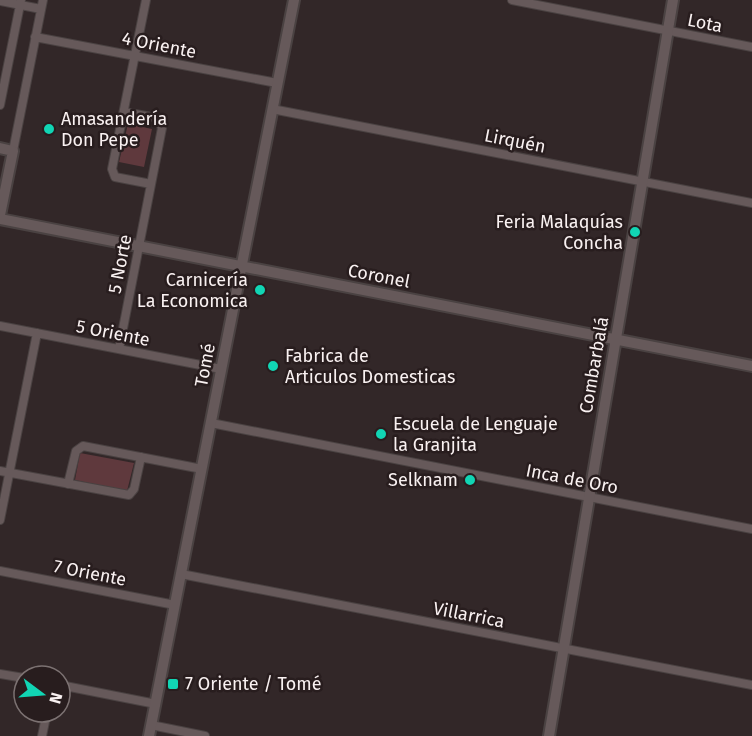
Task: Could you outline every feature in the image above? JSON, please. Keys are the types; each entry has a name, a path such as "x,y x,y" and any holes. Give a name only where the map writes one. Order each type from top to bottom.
{"street":[{"path":"0,217 43,0"},
{"path":"146,0 112,172 118,177 151,184"},
{"name":"Tomé","path":"150,731 294,0"},
{"name":"Lota","path":"512,0 752,47"},
{"name":"Combarbalá","path":"549,736 673,0"},
{"path":"0,1 21,2 41,9"},
{"path":"0,105 21,2"},
{"name":"4 Oriente","path":"35,36 278,82"},
{"name":"Lirquén","path":"272,109 752,203"},
{"name":"5 Norte","path":"119,349 162,125 157,118 124,112"},
{"path":"0,148 13,151"},
{"name":"Coronel","path":"0,217 752,366"},
{"name":"5 Oriente","path":"0,326 221,369"},
{"path":"0,520 37,333"},
{"name":"Inca de Oro","path":"211,423 752,529"},
{"path":"68,484 75,453 81,446 202,469"},
{"path":"0,471 129,495 134,489 141,457"},
{"name":"7 Oriente","path":"0,571 175,605"},
{"name":"Villarrica","path":"181,574 752,686"},
{"path":"72,688 156,704"},
{"path":"150,731 205,736"}],"shaded area":[{"path":"128,124 152,129 144,167 119,162"},
{"path":"80,453 134,463 127,491 75,480"}],"place":[{"name":"Amasandería Don Pepe","path":"49,129"},
{"name":"Feria Malaquías Concha","path":"635,232"},
{"name":"Carnicería La Economica","path":"260,290"},
{"name":"Fabrica de Articulos Domesticas","path":"273,366"},
{"name":"Escuela de Lenguaje la Granjita","path":"381,434"},
{"name":"Selknam","path":"470,480"},
{"name":"7 Oriente / Tomé","path":"173,684"}]}
